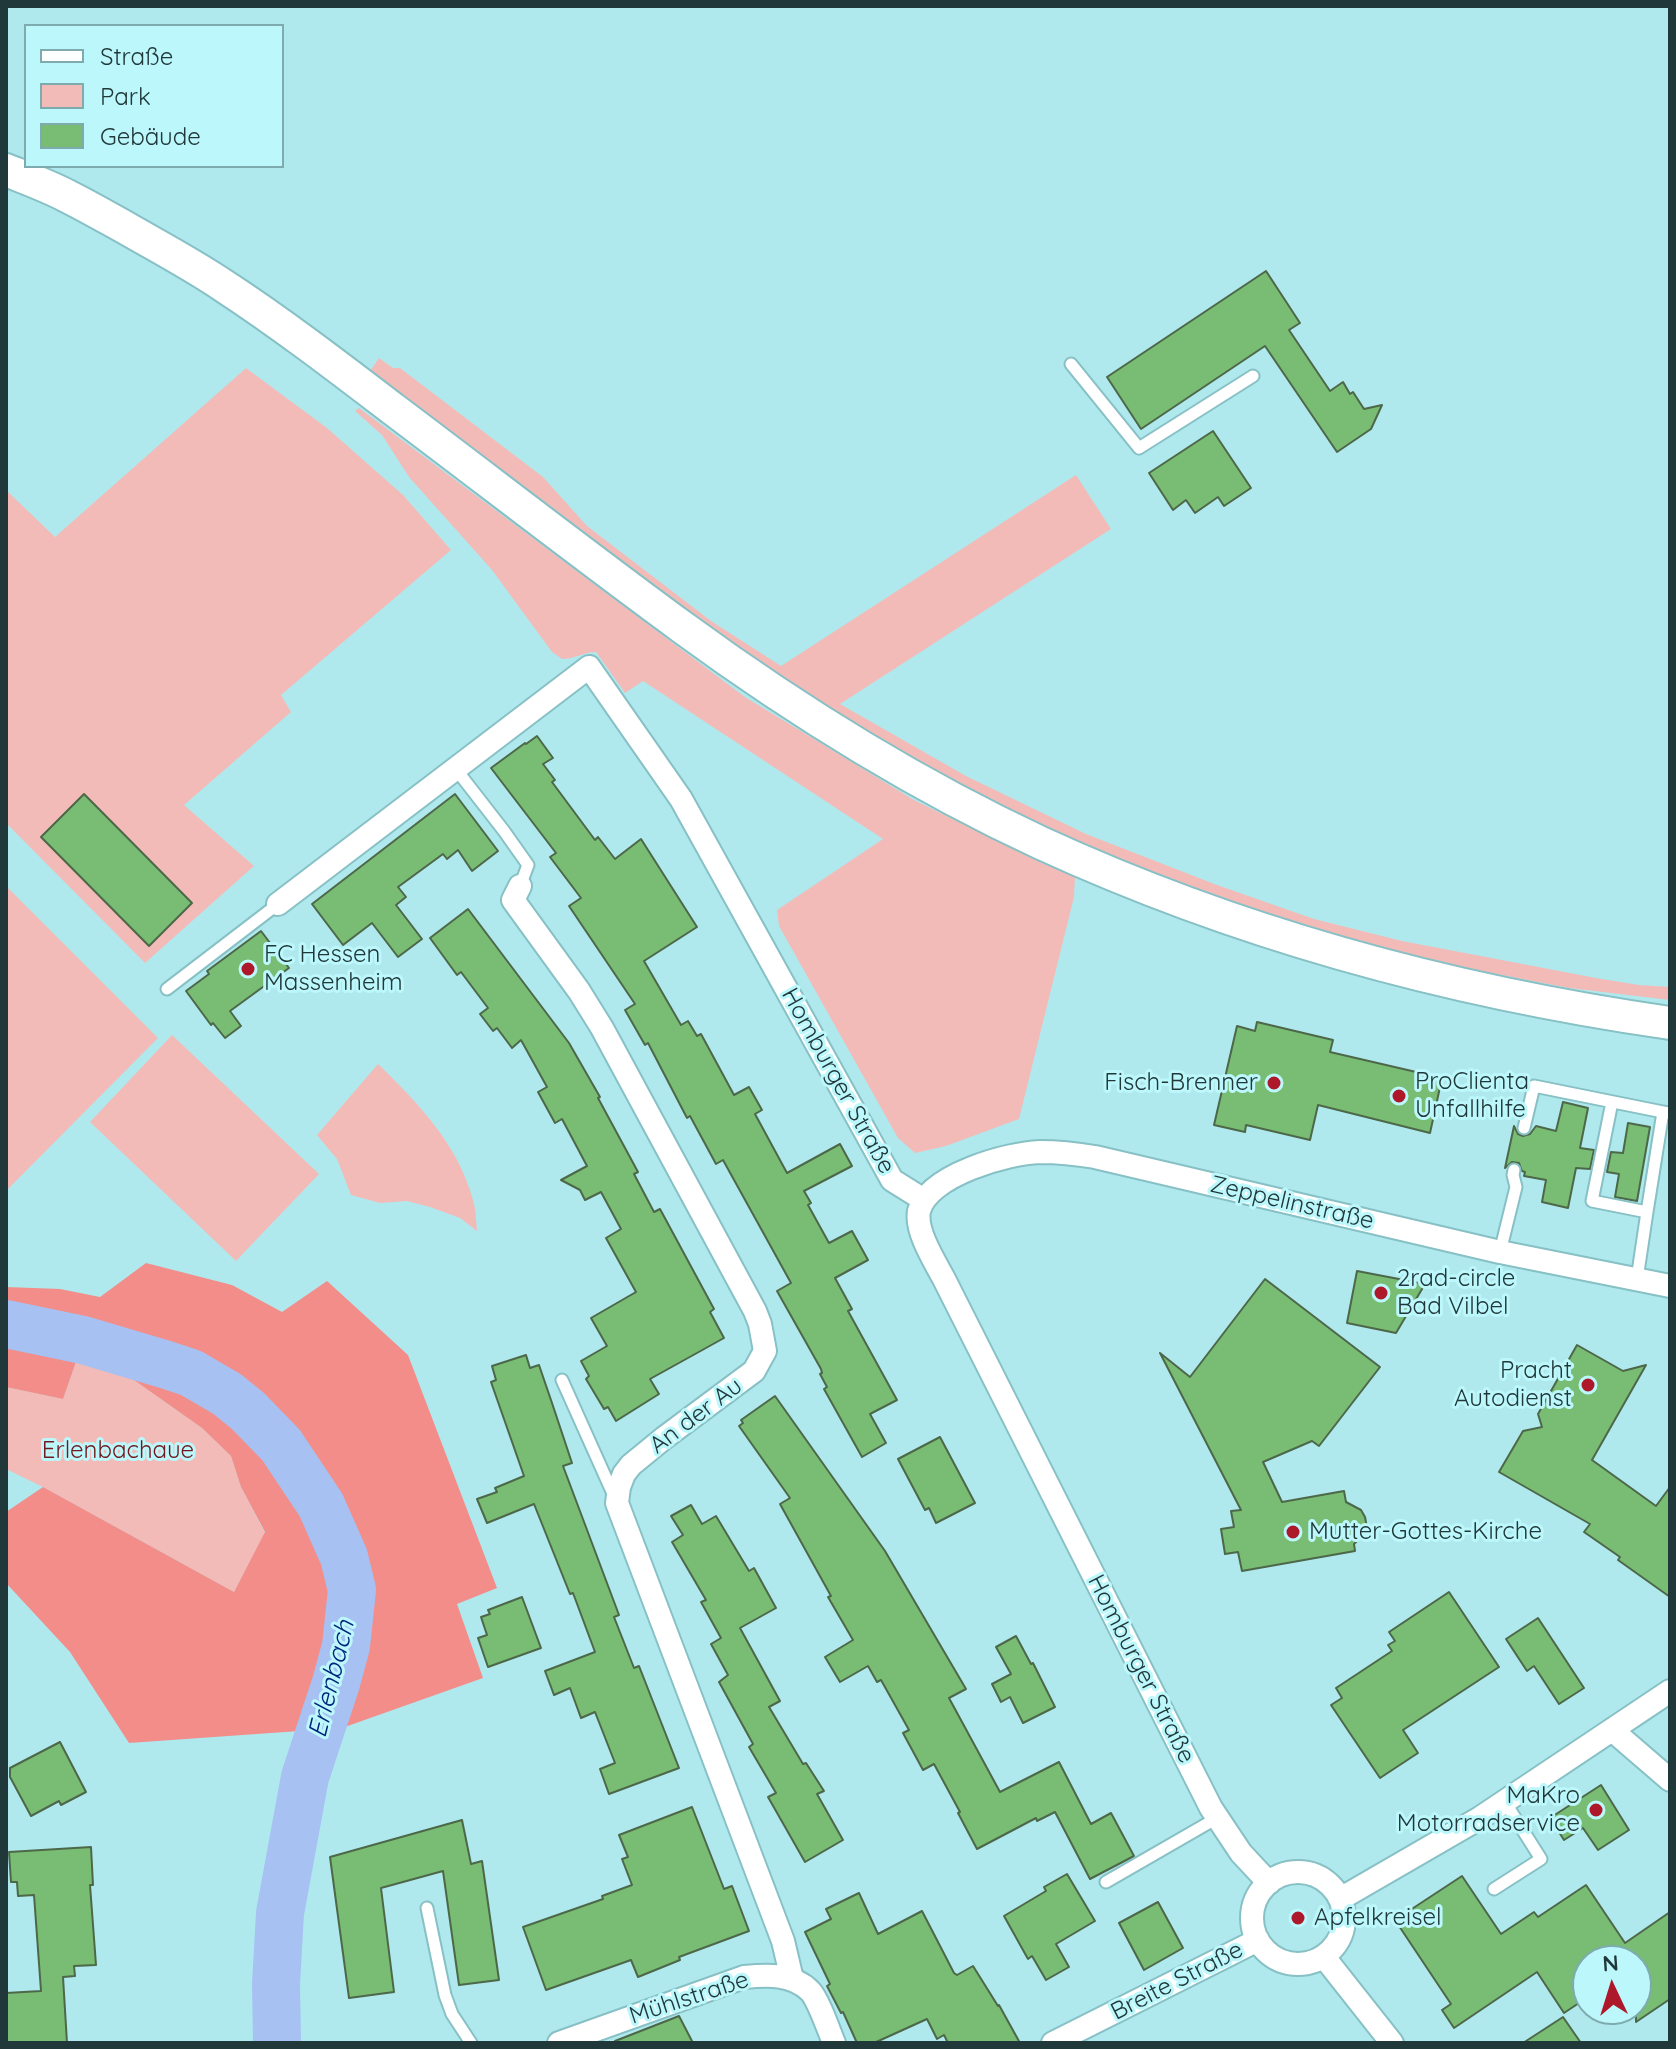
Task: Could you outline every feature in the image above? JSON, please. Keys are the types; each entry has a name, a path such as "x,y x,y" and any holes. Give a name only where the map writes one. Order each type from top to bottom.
{"main road":[{"path":"6,170 66,195 224,285 740,669 839,734 980,813 1041,843 1196,906 1344,955 1484,989 1670,1023"}],"street":[{"name":"Homburger Straße","path":"278,904 589,667 681,799 892,1180 924,1200 919,1213 921,1232 1217,1818 1241,1853 1269,1883"},
{"name":"An der Au","path":"520,886 513,900 602,1028 755,1311 763,1338 765,1351 754,1371 631,1465 619,1487 617,1503"},
{"name":"Zeppelinstraße","path":"924,1200 943,1183 978,1166 1011,1156 1065,1152 1500,1252 1670,1286"},
{"path":"617,1503 783,1941 792,1979 812,1992 834,2043"},
{"path":"1340,1899 1505,1802 1670,1691"},
{"path":"1612,1730 1670,1780"},
{"path":"1305,1873 1325,1880 1340,1899 1344,1914 1343,1930 1337,1944 1324,1957 1309,1963 1289,1963 1273,1957 1258,1940 1252,1913 1257,1898 1269,1883 1281,1876 1305,1873"},
{"name":"Breite Straße","path":"1053,2043 1258,1940"},
{"path":"1324,1957 1392,2043"},
{"name":"Mühlstraße","path":"559,2043 744,1977 773,1974 792,1979"}],"lane":[{"path":"1071,364 1139,448 1253,376"},
{"name":"An der Au","path":"455,768 528,865 520,886"},
{"path":"167,989 278,904"},
{"path":"1524,1128 1534,1086 1666,1112 1637,1279"},
{"path":"1612,1102 1592,1201 1647,1212"},
{"path":"1500,1252 1516,1187 1514,1170"},
{"path":"562,1380 617,1503"},
{"path":"1494,1889 1541,1859 1505,1802"},
{"path":"1106,1882 1217,1818"},
{"path":"427,1908 445,1995 452,2014 471,2043"}],"green space":[{"path":"379,358 393,368 400,368 543,477 587,526 711,621 781,666 1076,475 1111,529 840,704 966,776 1086,834 1217,885 1314,919 1402,941 1596,978 1670,987 1670,1000 1569,988 1434,962 1353,940 1247,908 1084,845 1000,806 896,752 712,634 368,374"},
{"path":"246,368 327,428 403,495 451,550 281,695 291,712 184,805 254,866 145,963 6,823 6,490 55,537"},
{"path":"359,408 745,697 914,800 1075,877 1074,897 1019,1119 946,1146 915,1153 898,1138 779,926 777,910 883,839 643,681 625,693 596,652 562,659 552,652 492,570 409,477 382,435 355,411"},
{"path":"6,886 158,1038 6,1191"},
{"path":"172,1035 319,1174 236,1261 90,1122"},
{"path":"378,1064 422,1109 447,1143 466,1180 474,1204 477,1231 460,1218 430,1207 407,1201 380,1203 351,1195 337,1159 317,1135"},
{"name":"Erlenbachaue","path":"76,1362 134,1380 202,1428 231,1456 241,1487 265,1533 234,1592 6,1469 6,1387 63,1399"}],"shaded area":[{"path":"146,1263 232,1285 282,1312 327,1281 408,1355 497,1588 457,1604 483,1678 342,1728 129,1743 70,1652 6,1583 6,1512 43,1487 234,1592 265,1532 241,1487 231,1456 202,1428 134,1380 76,1362 63,1399 6,1387 6,1287 60,1289 100,1297"}],"building":[{"path":"1266,271 1300,323 1289,330 1330,391 1343,382 1364,409 1382,405 1371,429 1337,452 1265,346 1141,429 1107,377"},
{"path":"1213,431 1251,488 1224,506 1218,497 1195,513 1186,500 1173,510 1149,473"},
{"path":"537,736 553,758 543,764 555,780 552,782 595,840 598,837 615,859 641,839 697,927 644,961 681,1025 688,1021 697,1036 701,1034 734,1095 749,1087 762,1110 755,1114 787,1173 840,1144 852,1166 804,1191 811,1203 808,1205 829,1243 852,1231 868,1260 835,1278 852,1309 848,1311 897,1400 870,1414 886,1443 862,1457 824,1389 827,1387 820,1374 821,1369 777,1291 791,1283 723,1160 716,1164 690,1116 687,1118 648,1043 645,1045 625,1010 635,1004 569,906 581,898 550,857 556,853 491,768"},
{"path":"84,794 192,903 149,946 41,837"},
{"path":"455,794 498,851 472,871 458,850 447,859 443,854 398,887 406,897 396,905 422,939 398,957 372,923 343,945 312,904"},
{"path":"468,909 569,1043 638,1172 634,1174 654,1212 660,1209 714,1309 710,1312 724,1338 650,1379 659,1394 616,1421 608,1407 604,1409 586,1379 589,1376 581,1361 607,1346 591,1318 636,1292 606,1238 621,1229 601,1192 585,1200 580,1190 561,1180 587,1166 562,1119 555,1123 538,1092 547,1087 521,1040 512,1048 497,1028 493,1031 480,1014 488,1008 461,972 457,975 430,938"},
{"name":"FC Hessen Massenheim","path":"261,931 289,968 230,1011 241,1026 225,1038 213,1023 211,1025 186,991 209,974 207,971"},
{"name":"Fisch-Brenner","path":"1257,1022 1333,1040 1330,1052 1442,1078 1430,1133 1318,1105 1310,1140 1246,1125 1245,1132 1214,1125 1237,1026 1255,1031"},
{"path":"1563,1102 1588,1108 1580,1148 1594,1150 1590,1169 1576,1168 1568,1208 1542,1202 1546,1180 1524,1176 1519,1163 1512,1162 1505,1168 1514,1126 1523,1136 1530,1134 1536,1126 1556,1131"},
{"path":"1628,1123 1650,1127 1637,1201 1615,1197 1619,1174 1607,1172 1611,1152 1623,1153"},
{"path":"1357,1271 1425,1284 1396,1333 1347,1323"},
{"path":"1265,1279 1380,1367 1319,1446 1312,1441 1263,1462 1282,1502 1344,1491 1346,1502 1361,1510 1365,1517 1367,1528 1354,1544 1355,1551 1242,1571 1238,1552 1225,1554 1221,1529 1234,1527 1231,1511 1241,1510 1160,1353 1190,1377"},
{"path":"1577,1345 1623,1371 1646,1365 1592,1460 1656,1506 1670,1487 1670,1597 1584,1532 1590,1524 1499,1472 1523,1431 1542,1427 1538,1414"},
{"path":"526,1355 530,1368 539,1365 572,1463 563,1466 619,1615 614,1617 634,1668 639,1666 679,1768 609,1794 600,1769 615,1763 595,1712 581,1718 570,1688 554,1695 545,1671 595,1652 534,1504 487,1523 477,1499 497,1492 495,1488 524,1476 491,1382 496,1380 492,1366"},
{"path":"775,1396 885,1551 966,1689 949,1698 1000,1792 1059,1762 1091,1824 1111,1813 1134,1856 1090,1879 1055,1812 1037,1821 1036,1818 977,1849 934,1764 923,1770 903,1733 909,1730 881,1680 877,1682 868,1666 840,1682 825,1657 853,1640 780,1504 790,1498 739,1426 743,1423 741,1420"},
{"path":"940,1437 975,1503 936,1523 929,1508 925,1510 898,1459"},
{"path":"691,1505 702,1524 716,1516 749,1571 754,1568 776,1608 740,1628 780,1701 769,1707 803,1764 806,1763 824,1791 817,1794 843,1840 805,1862 768,1797 776,1793 749,1747 753,1744 719,1682 728,1675 711,1644 721,1638 701,1602 706,1600 672,1542 683,1535 671,1516"},
{"path":"1449,1592 1499,1667 1403,1730 1418,1753 1380,1778 1331,1705 1342,1698 1336,1688 1392,1651 1388,1645 1395,1641 1389,1632"},
{"path":"522,1597 541,1648 488,1667 478,1638 487,1635 481,1617 490,1614 488,1610"},
{"path":"1538,1618 1584,1688 1559,1704 1534,1666 1527,1671 1506,1639"},
{"path":"1016,1636 1055,1707 1023,1723 1010,1697 1001,1702 992,1684 1011,1674 996,1647"},
{"path":"60,1742 86,1792 61,1805 59,1801 31,1816 10,1777 10,1768"},
{"path":"1601,1785 1629,1830 1598,1850 1583,1828 1564,1840 1550,1818"},
{"path":"692,1807 724,1889 732,1886 749,1931 679,1957 680,1960 638,1977 631,1960 546,1990 523,1927 603,1899 602,1896 632,1885 622,1859 628,1857 619,1835"},
{"path":"462,1820 471,1864 482,1861 499,1980 459,1985 443,1871 381,1888 394,1992 349,1998 330,1857"},
{"path":"91,1847 93,1885 90,1885 96,1965 74,1966 75,1976 63,1977 67,2043 6,2043 6,1993 41,1991 34,1895 18,1896 17,1882 11,1882 9,1852"},
{"path":"1067,1874 1095,1921 1056,1944 1069,1967 1046,1980 1032,1956 1028,1959 1004,1916 1046,1891 1044,1887"},
{"path":"1462,1876 1501,1934 1534,1912 1538,1917 1586,1885 1625,1943 1670,1912 1670,1999 1652,2011 1652,1945 1572,1945 1572,2008 1564,2013 1537,1972 1454,2028 1442,2010 1451,2004 1395,1920"},
{"path":"859,1893 878,1934 922,1911 954,1973 957,1975 973,1966 1020,2043 948,2043 944,2035 937,2039 927,2019 874,2043 857,2043 827,1986 830,1984 805,1932 831,1919 826,1909"},
{"path":"1158,1902 1183,1948 1144,1970 1119,1923"},
{"path":"679,2016 693,2043 615,2043 615,2041"},
{"path":"1563,2017 1581,2043 1523,2043"}],"waterway":[{"name":"Erlenbach","path":"6,1324 83,1340 167,1365 191,1373 227,1394 281,1445 321,1505 344,1557 352,1590 346,1646 305,1777 280,1913 277,2043"}],"place":[{"name":"FC Hessen Massenheim","path":"248,969"},
{"name":"Fisch-Brenner","path":"1274,1083"},
{"name":"ProClienta Unfallhilfe","path":"1399,1096"},
{"name":"2rad-circle Bad Vilbel","path":"1381,1293"},
{"name":"Pracht Autodienst","path":"1588,1385"},
{"name":"Mutter-Gottes-Kirche","path":"1293,1532"},
{"name":"MaKro Motorradservice","path":"1596,1810"},
{"name":"Apfelkreisel","path":"1298,1918"}]}
